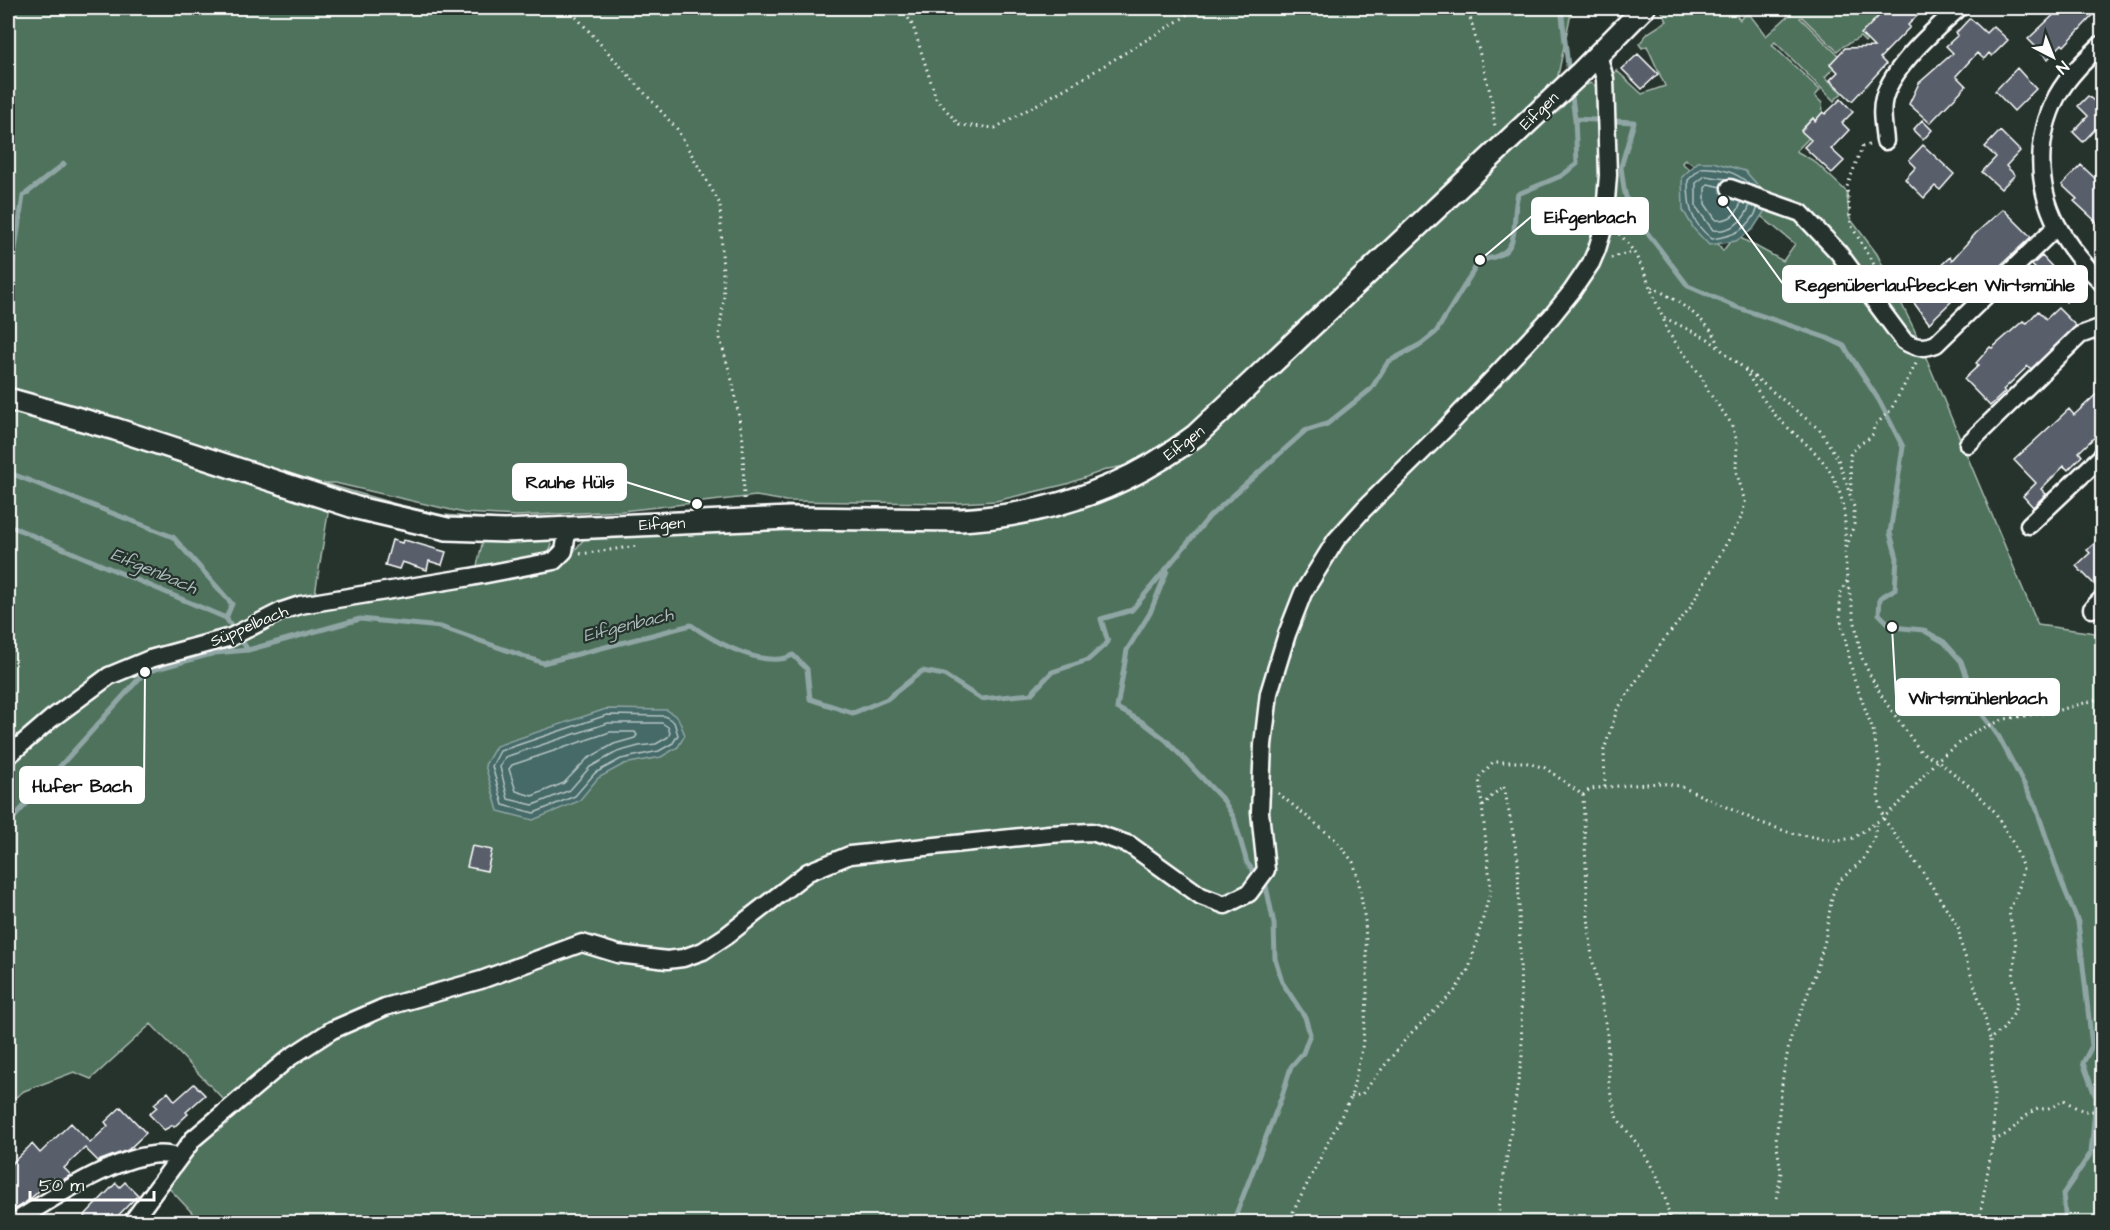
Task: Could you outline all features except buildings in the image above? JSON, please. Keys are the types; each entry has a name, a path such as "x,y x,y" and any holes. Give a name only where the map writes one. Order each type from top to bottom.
{"main road":[{"name":"Eifgen","path":"8,399 115,429 357,508 447,530 568,528 790,518 986,519 1043,509 1075,501 1118,483 1162,460 1211,422 1594,59 1644,8"}],"street":[{"path":"1885,141 1882,113 1884,98 1890,85 1914,52 1959,8"},
{"path":"2103,44 2074,72 2057,96 2043,138 2040,159 2047,203 2057,226 2087,267 2103,283"},
{"path":"132,1222 193,1139 309,1044 332,1030 357,1018 432,992 481,980 582,944 618,954 667,960 683,958 703,951 726,936 808,872 850,855 1049,834 1092,832 1130,845 1202,896 1225,905 1249,893 1266,870 1260,812 1269,693 1303,593 1336,540 1551,317 1591,263 1604,226 1608,175 1605,79 1594,59"},
{"path":"1730,188 1802,213 1838,252 1904,340 1920,348 1936,344 2057,226"},
{"path":"1968,444 2080,335 2103,327"},
{"path":"2029,525 2103,456"},
{"path":"560,556 564,551 568,528"},
{"name":"Süppelbach","path":"8,756 51,719 108,676 150,659 221,640 300,605 533,565 554,561 560,556"},
{"path":"15,1222 101,1172 122,1163 154,1153 178,1158"}],"path":[{"path":"568,8 677,129 720,204 724,299 719,334 733,384 743,440 744,520"},
{"path":"902,8 912,26 936,98 959,124 995,128 1173,24 1194,8"},
{"path":"1465,8 1470,17 1491,96 1496,132 1505,143"},
{"path":"1470,17 1472,8"},
{"path":"1885,141 1862,147 1847,187 1851,225 1892,297"},
{"path":"1604,226 1620,235 1629,244 1650,286 1667,332 1701,376 1710,394 1731,423 1737,441 1736,470 1745,502 1742,516 1690,608 1663,641 1617,710 1604,750 1605,787"},
{"path":"1650,286 1663,292 1707,325 1718,340 1720,348"},
{"path":"1663,317 1708,339 1820,430 1838,459 1854,507 1854,524 1845,553"},
{"path":"1850,493 1852,488 1850,455 1859,444 1868,440 1878,420 1890,411 1918,360 1920,348"},
{"path":"1744,368 1774,414 1819,456 1833,477 1845,517 1847,579 1861,656 1871,677 1884,700 1921,752 1937,760 1973,789 1995,813 2014,845 2023,868 2019,887 2009,912 2016,946 2013,978 2017,1002 2014,1013 2003,1029 1990,1039"},
{"path":"560,556 638,546"},
{"path":"1847,579 1840,594 1840,616 1854,679 1873,730 1880,767 1878,795 1883,818 1890,824 1922,870 1958,926 1961,944 1986,1018 1994,1092 1993,1140 1979,1222"},
{"path":"1582,795 1590,789 1605,787 1660,783 1680,786 1759,822 1791,833 1835,841 1853,838 1883,818 1904,799 1937,760 1974,732 2005,719 2056,711 2103,698"},
{"path":"1351,1097 1362,1094 1409,1035 1454,992 1469,969 1491,889 1479,778 1493,762 1524,762 1545,768 1582,795"},
{"path":"1261,778 1337,841 1353,862 1358,877 1365,921 1367,1000 1362,1049 1351,1097 1288,1222"},
{"path":"1483,807 1504,786 1518,860 1522,1056 1497,1222"},
{"path":"1582,795 1587,916 1592,958 1607,1033 1609,1088 1617,1118 1642,1150 1657,1176 1666,1201 1670,1222"},
{"path":"1777,1198 1782,1172 1776,1140 1790,1040 1816,972 1825,940 1832,896 1838,882 1863,860 1874,838 1876,823"},
{"path":"1993,1140 2006,1136 2031,1111 2038,1108 2043,1110 2064,1100 2077,1109 2088,1112 2103,1110"}],"green space":[{"path":"8,8 1572,8 1557,80 1210,411 1156,453 1072,492 990,510 784,509 783,507 786,505 937,508 1002,504 1065,491 1125,466 1108,469 1067,484 996,501 958,503 786,501 756,496 622,511 517,516 464,513 335,483 323,483 443,515 512,520 492,521 433,516 308,483 329,507 315,594 255,616 213,637 146,653 106,670 8,748"},
{"path":"1660,8 1731,8 1740,20 1743,16 1750,15 1766,36 1788,16 1784,8 1887,8 1874,20 1880,26 1865,42 1860,37 1837,51 1802,17 1800,18 1842,59 1825,77 1842,93 1834,101 1775,42 1772,45 1820,90 1815,96 1822,103 1823,112 1815,121 1812,119 1801,130 1809,138 1796,151 1814,161 1847,192 1849,217 1877,254 1914,329 2038,625 2102,634 2102,1222 201,1222 165,1184 188,1154 273,1078 384,1002 226,1102 151,1024 91,1079 74,1072 24,1091 8,1103 8,764 112,681 139,669 203,650 232,648 279,622 313,610 550,571 563,565 588,537 680,532 889,528 1078,509 1121,493 1162,470 1581,87 1591,83 1597,87 1610,88 1616,70 1642,94 1665,86 1647,46 1642,48 1639,44 1648,33 1667,21","holes":["1685,159 1734,194 1795,244 1783,261 1735,235 1723,251 1704,223 1691,171 1682,163"]},
{"path":"549,538 552,545 548,554 476,570 483,540"}],"water":[{"path":"1698,162 1713,162 1745,171 1764,192 1764,212 1753,229 1736,241 1709,245 1694,229 1683,210 1682,177"},
{"path":"606,709 667,710 678,718 685,735 678,747 661,757 624,764 598,778 579,801 533,820 498,811 485,765 496,746"}],"waterway":[{"name":"Eifgenbach","path":"1561,8 1569,74"},
{"name":"Eifgenbach","path":"8,824 145,672 215,653 248,650 360,619 441,627 543,663 691,625 745,654 768,659 781,659 793,655 807,669 810,699 853,713 887,699 922,671 944,675 981,699 1031,694 1052,672 1088,660 1108,642 1101,619 1132,610 1209,517 1305,431 1327,424 1371,389 1388,362 1421,344 1436,332 1480,260 1494,257 1510,246 1518,194 1561,176 1577,164 1571,90"},
{"path":"1575,119 1634,122 1621,167 1629,209 1688,286 1736,307 1844,346 1880,402 1903,447 1890,533 1897,558 1895,589 1880,598 1879,614 1892,627 1923,630 1944,642 1961,661 1978,708 1999,737 2036,807 2060,878 2078,922 2092,1046 2083,1063 2096,1098 2091,1153 2063,1194 2066,1222"},
{"path":"8,283 23,196 64,164"},
{"path":"8,476 15,475 173,537 232,604 226,618"},
{"name":"Eifgenbach","path":"8,525 226,618 248,650"},
{"path":"1167,571 1150,613 1127,650 1117,708 1144,723 1166,740 1224,801 1234,818 1247,863 1266,886 1274,924 1275,959 1282,982 1305,1017 1310,1034 1303,1053 1291,1067 1233,1222"}],"place":[{"name":"Regenüberlaufbecken Wirtsmühle","path":"1723,201"},
{"name":"Eifgenbach","path":"1480,260"},
{"name":"Rauhe Hüls","path":"697,504"},
{"name":"Wirtsmühlenbach","path":"1892,627"},
{"name":"Hufer Bach","path":"145,672"}]}
